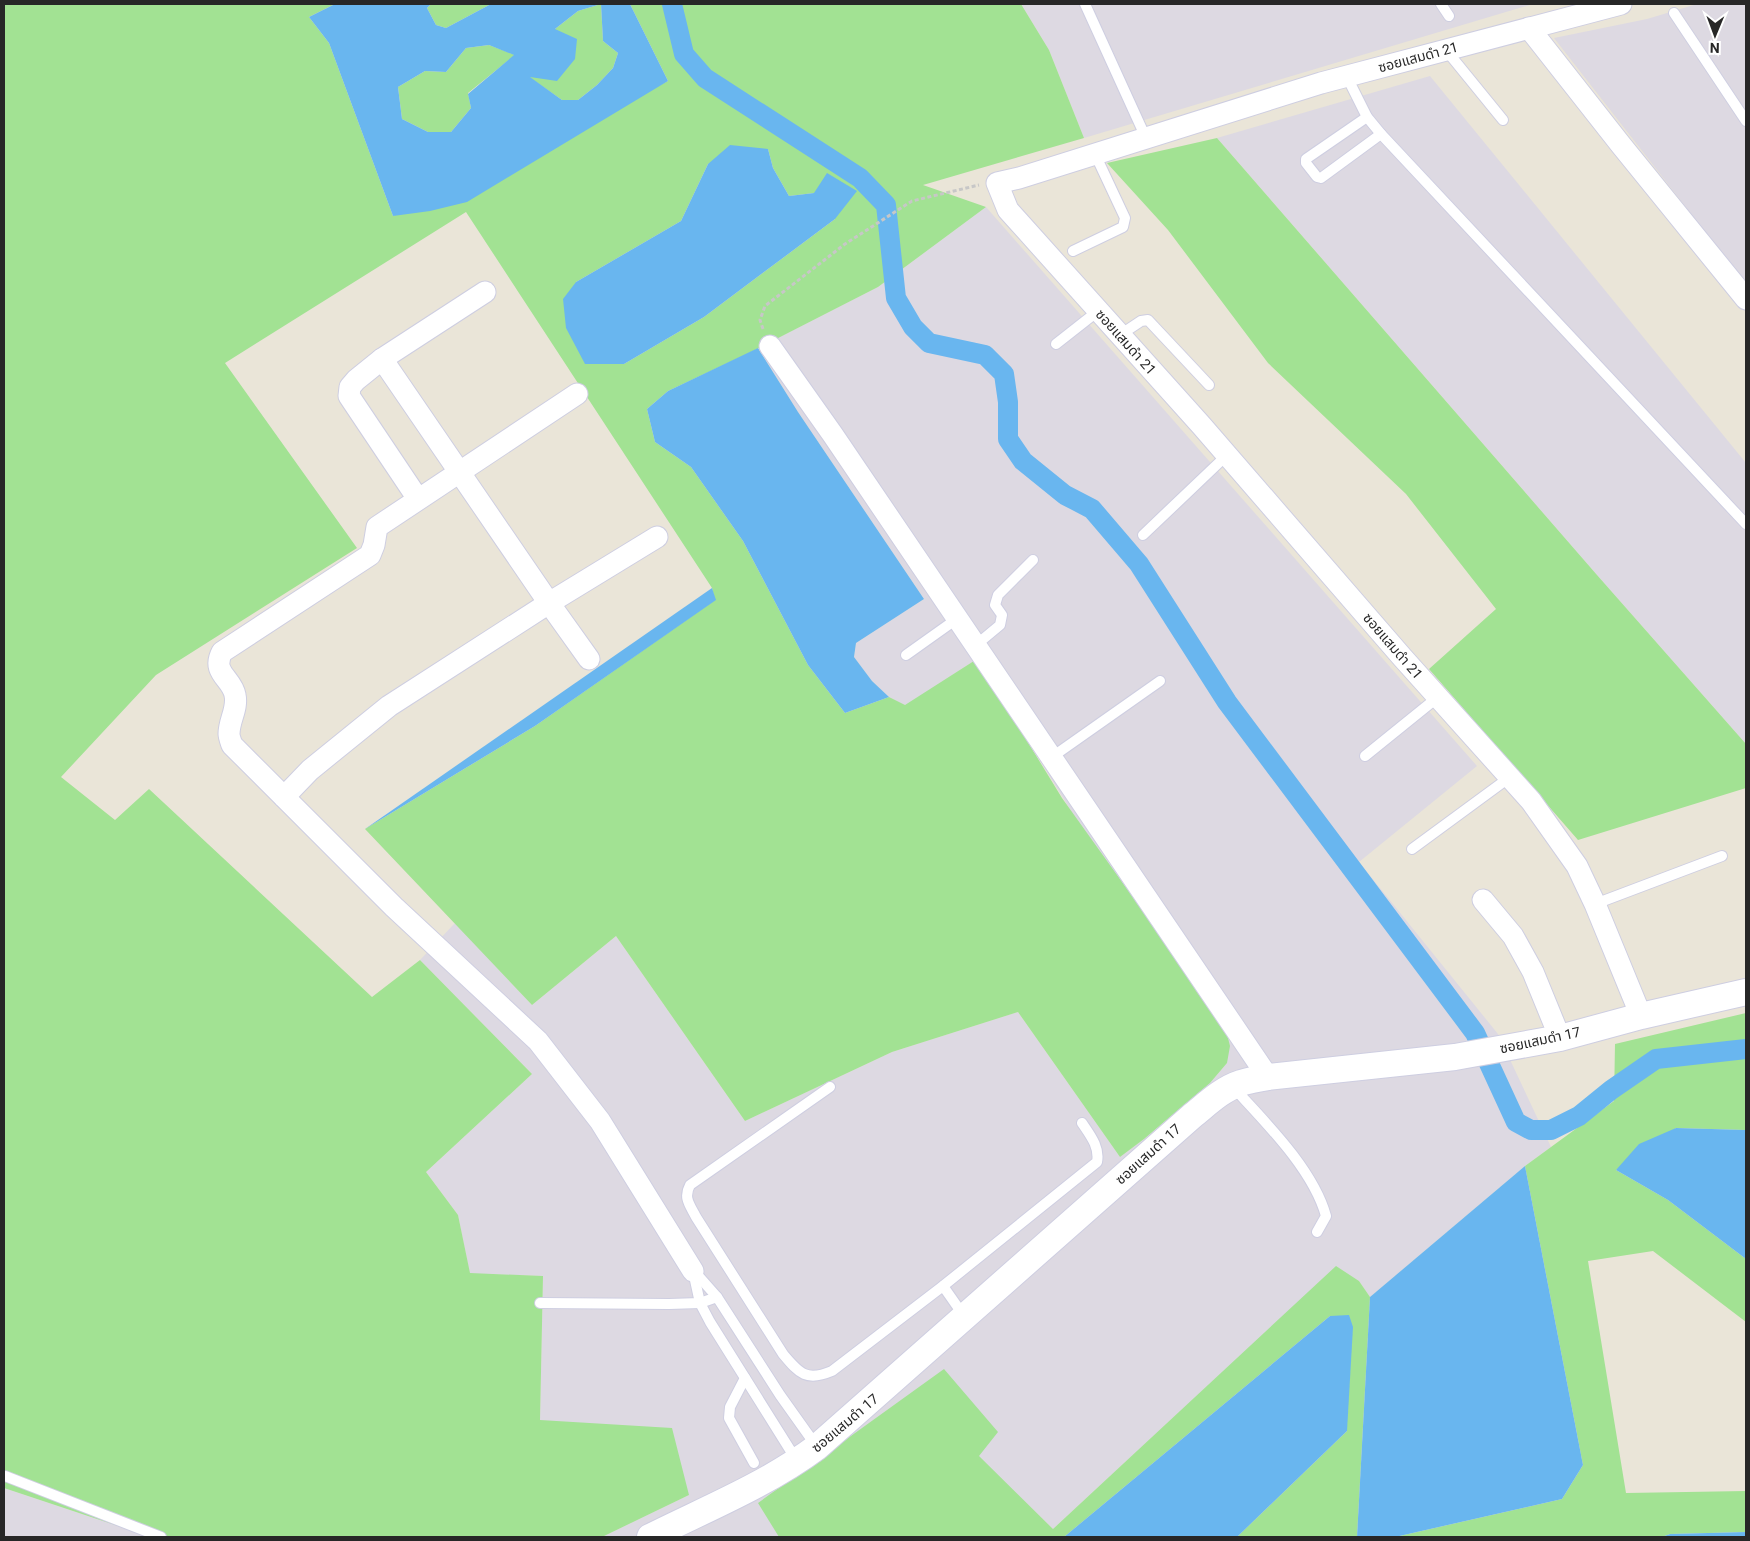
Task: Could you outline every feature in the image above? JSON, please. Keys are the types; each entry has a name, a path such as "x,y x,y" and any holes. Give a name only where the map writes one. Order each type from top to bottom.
{"street":[{"name":"ซอยแสมดำ 21","path":"1621,4 1581,9 1530,28 1321,83 1019,178 997,183 1008,210 1227,455 1531,801 1577,866 1595,904 1641,1016"},
{"path":"1530,28 1620,145 1746,300"},
{"path":"418,499 350,396 350,387 382,359 485,292"},
{"path":"770,346 833,434 1268,1077"},
{"path":"382,359 589,659"},
{"path":"576,394 377,527 374,546 370,555 222,652 218,660 220,672 235,692 237,704 229,733 232,745 394,907 538,1042 600,1121 693,1271"},
{"path":"284,797 310,770 389,706 549,603 657,537"},
{"path":"1483,900 1513,936 1533,972 1560,1038"},
{"name":"ซอยแสมดำ 17","path":"654,1536 762,1482 807,1454 1192,1116 1217,1095 1241,1082 1268,1077 1455,1056 1560,1038 1641,1016 1746,992"}],"lane":[{"path":"1085,4 1146,138"},
{"path":"1441,4 1449,16"},
{"path":"1674,13 1746,121"},
{"path":"1446,50 1503,120"},
{"path":"1347,77 1367,117 1381,134 1746,524"},
{"path":"1367,117 1306,160 1306,163 1317,177 1321,178 1381,134"},
{"path":"1072,251 1123,227 1125,218 1095,154"},
{"path":"1056,344 1098,311"},
{"path":"1120,335 1141,321 1148,320 1209,386"},
{"path":"1143,535 1227,455"},
{"path":"976,645 1000,625 1002,616 995,604 998,595 1033,560"},
{"path":"906,656 958,618"},
{"path":"1052,757 1160,681"},
{"path":"1365,756 1438,697"},
{"path":"1412,849 1510,777"},
{"path":"1595,904 1722,856"},
{"path":"830,1087 690,1185 686,1192 687,1199 696,1217 783,1354 798,1372 810,1376 821,1376 832,1371 943,1286 1098,1162 1099,1154 1096,1146 1082,1123"},
{"path":"1232,1087 1271,1128 1298,1163 1321,1198 1326,1216 1317,1232"},
{"path":"693,1271 717,1297 780,1395 807,1454"},
{"path":"693,1271 700,1303 710,1322 745,1378 807,1454"},
{"path":"943,1286 965,1317"},
{"path":"540,1304 700,1303 717,1297"},
{"path":"745,1378 730,1407 729,1418 754,1463"},
{"path":"4,1476 160,1537"}],"path":[{"path":"770,346 765,338 760,320 765,306 845,244 912,201 967,187 997,183"}],"shaded area":[{"path":"1021,4 1533,4 1084,138 1049,50"},
{"path":"1697,4 1746,4 1746,284 1554,38 1647,19"},
{"path":"1430,76 1746,463 1746,744 1217,138"},
{"path":"986,207 1477,766 1359,862 1498,1034 1551,1147 1525,1166 1370,1297 1359,1281 1336,1267 1053,1529 978,1456 894,1537 602,1537 689,1495 540,1420 543,1276 470,1274 458,1215 426,1172 532,1074 420,960 455,923 532,1005 616,936 745,1121 892,1052 1018,1012 1120,1157 1210,1083 1227,1063 977,659 905,706 889,697 872,681 854,657 856,643 924,599 798,412 758,348 878,287"},
{"path":"4,1488 151,1537 4,1537"}],"green space":[{"path":"4,4 335,4 309,17 329,43 393,216 668,81 630,4 1021,4 1049,50 1084,138 923,185 986,207 878,287 747,354 668,391 647,409 655,442 691,467 743,541 808,665 845,713 889,697 905,705 977,659 1062,798 1225,1026 1230,1046 1227,1063 1210,1083 1120,1157 1018,1012 892,1052 745,1121 616,936 532,1005 365,829 535,726 715,600 712,588 466,212 225,363 357,548 156,675 61,777 115,820 149,789 372,997 420,960 532,1074 426,1172 458,1215 470,1273 543,1276 540,1420 672,1428 689,1495 602,1537 151,1537 4,1488","holes":["768,149 773,168 789,196 814,193 835,219 704,317 624,364 576,282 681,221 708,164"]},
{"path":"431,4 491,4 446,28 436,25 427,8"},
{"path":"601,4 603,41 618,53 613,68 597,85 578,100 562,100 529,77 555,29 578,11"},
{"path":"489,45 515,55 468,93 471,108 451,132 428,132 402,119 398,87 425,71 446,72 466,48"},
{"path":"1217,138 1746,744 1746,788 1578,840 1429,669 1496,609 1406,494 1268,363 1168,230 1107,163"},
{"path":"1746,1013 1746,1130 1676,1128 1616,1170 1668,1200 1746,1259 1746,1322 1653,1251 1588,1261 1626,1493 1746,1491 1746,1532 1670,1534 1662,1537 1395,1537 1562,1499 1583,1465 1525,1166 1614,1101 1615,1044"},
{"path":"1336,1266 1359,1281 1370,1297 1357,1537 1237,1537 1347,1431 1330,1316 1064,1537 779,1537 758,1503 944,1369 998,1432 979,1456 1053,1529"}],"water":[{"path":"335,4 431,4 427,8 436,25 446,28 491,4 601,4 630,4 668,81 467,202 430,211 393,216 329,43 309,17","holes":["601,4 603,41 618,53 613,68 597,85 578,100 562,100 530,77 557,81 575,59 577,39 555,29 578,11","489,45 514,55 468,94 471,108 451,132 428,132 402,119 398,87 425,71 446,72 466,48"]},
{"path":"730,145 768,149 773,168 789,196 814,193 827,173 857,191 835,219 704,317 624,364 585,364 566,328 563,299 576,282 681,221 708,164"},
{"path":"758,348 798,412 924,599 856,643 854,657 872,681 889,697 845,713 808,665 743,541 691,467 655,442 647,409 668,391"},
{"path":"712,588 716,600 535,726 365,829"},
{"path":"1676,1128 1746,1130 1746,1259 1668,1200 1616,1170 1639,1144"},
{"path":"1525,1166 1583,1465 1562,1499 1395,1537 1357,1537 1370,1297"},
{"path":"1349,1315 1353,1327 1347,1431 1237,1537 1064,1537 1330,1316"},
{"path":"1746,1532 1746,1537 1662,1537 1670,1534"}],"waterway":[{"path":"672,4 684,54 705,78 860,178 886,205 896,298 913,327 929,343 985,355 1004,374 1008,402 1008,439 1023,461 1065,495 1092,509 1139,564 1227,702 1475,1033 1516,1122 1531,1130 1551,1130 1579,1116 1611,1090 1656,1059 1746,1049"}]}
